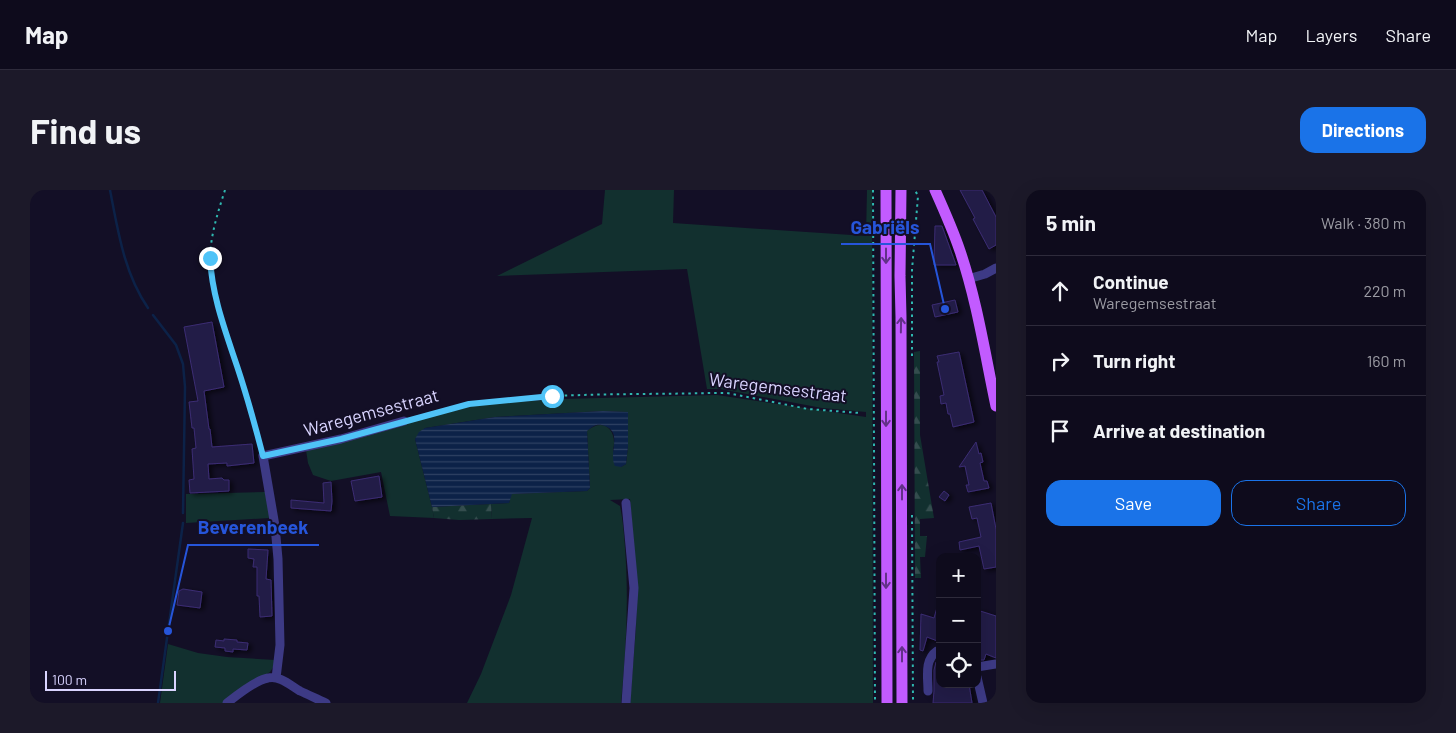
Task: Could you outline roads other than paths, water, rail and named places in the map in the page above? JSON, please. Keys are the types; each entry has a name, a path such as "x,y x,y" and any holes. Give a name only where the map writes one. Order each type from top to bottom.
{"main road":[{"path":"886,190 887,703"},
{"path":"901,190 902,703"},
{"path":"901,208 910,190"},
{"path":"935,190 960,250 996,406"}],"street":[{"path":"968,279 985,274 996,268"},
{"name":"Waregemsestraat","path":"276,678 280,645 278,559 275,526 263,456 341,439 404,421"},
{"path":"626,503 634,588 626,703"},
{"path":"928,691 928,661 931,655 936,652"},
{"path":"981,666 996,664"},
{"path":"228,703 256,683 268,678 276,678 326,703"},
{"path":"980,688 983,703"}],"water":[{"path":"603,411 628,412 626,464 621,467 615,466 613,461 614,438 610,429 600,425 591,428 587,431 590,488 587,491 512,494 509,503 432,507 415,439 419,432 425,428 495,417"}],"waterway":[{"path":"110,190 123,251 133,281 148,308"},
{"path":"153,315 176,345 183,364 185,387 183,513"},
{"path":"158,703 183,523"}],"place":[{"name":"Gabriëls","path":"945,309"},
{"name":"Beverenbeek","path":"168,631"}]}
